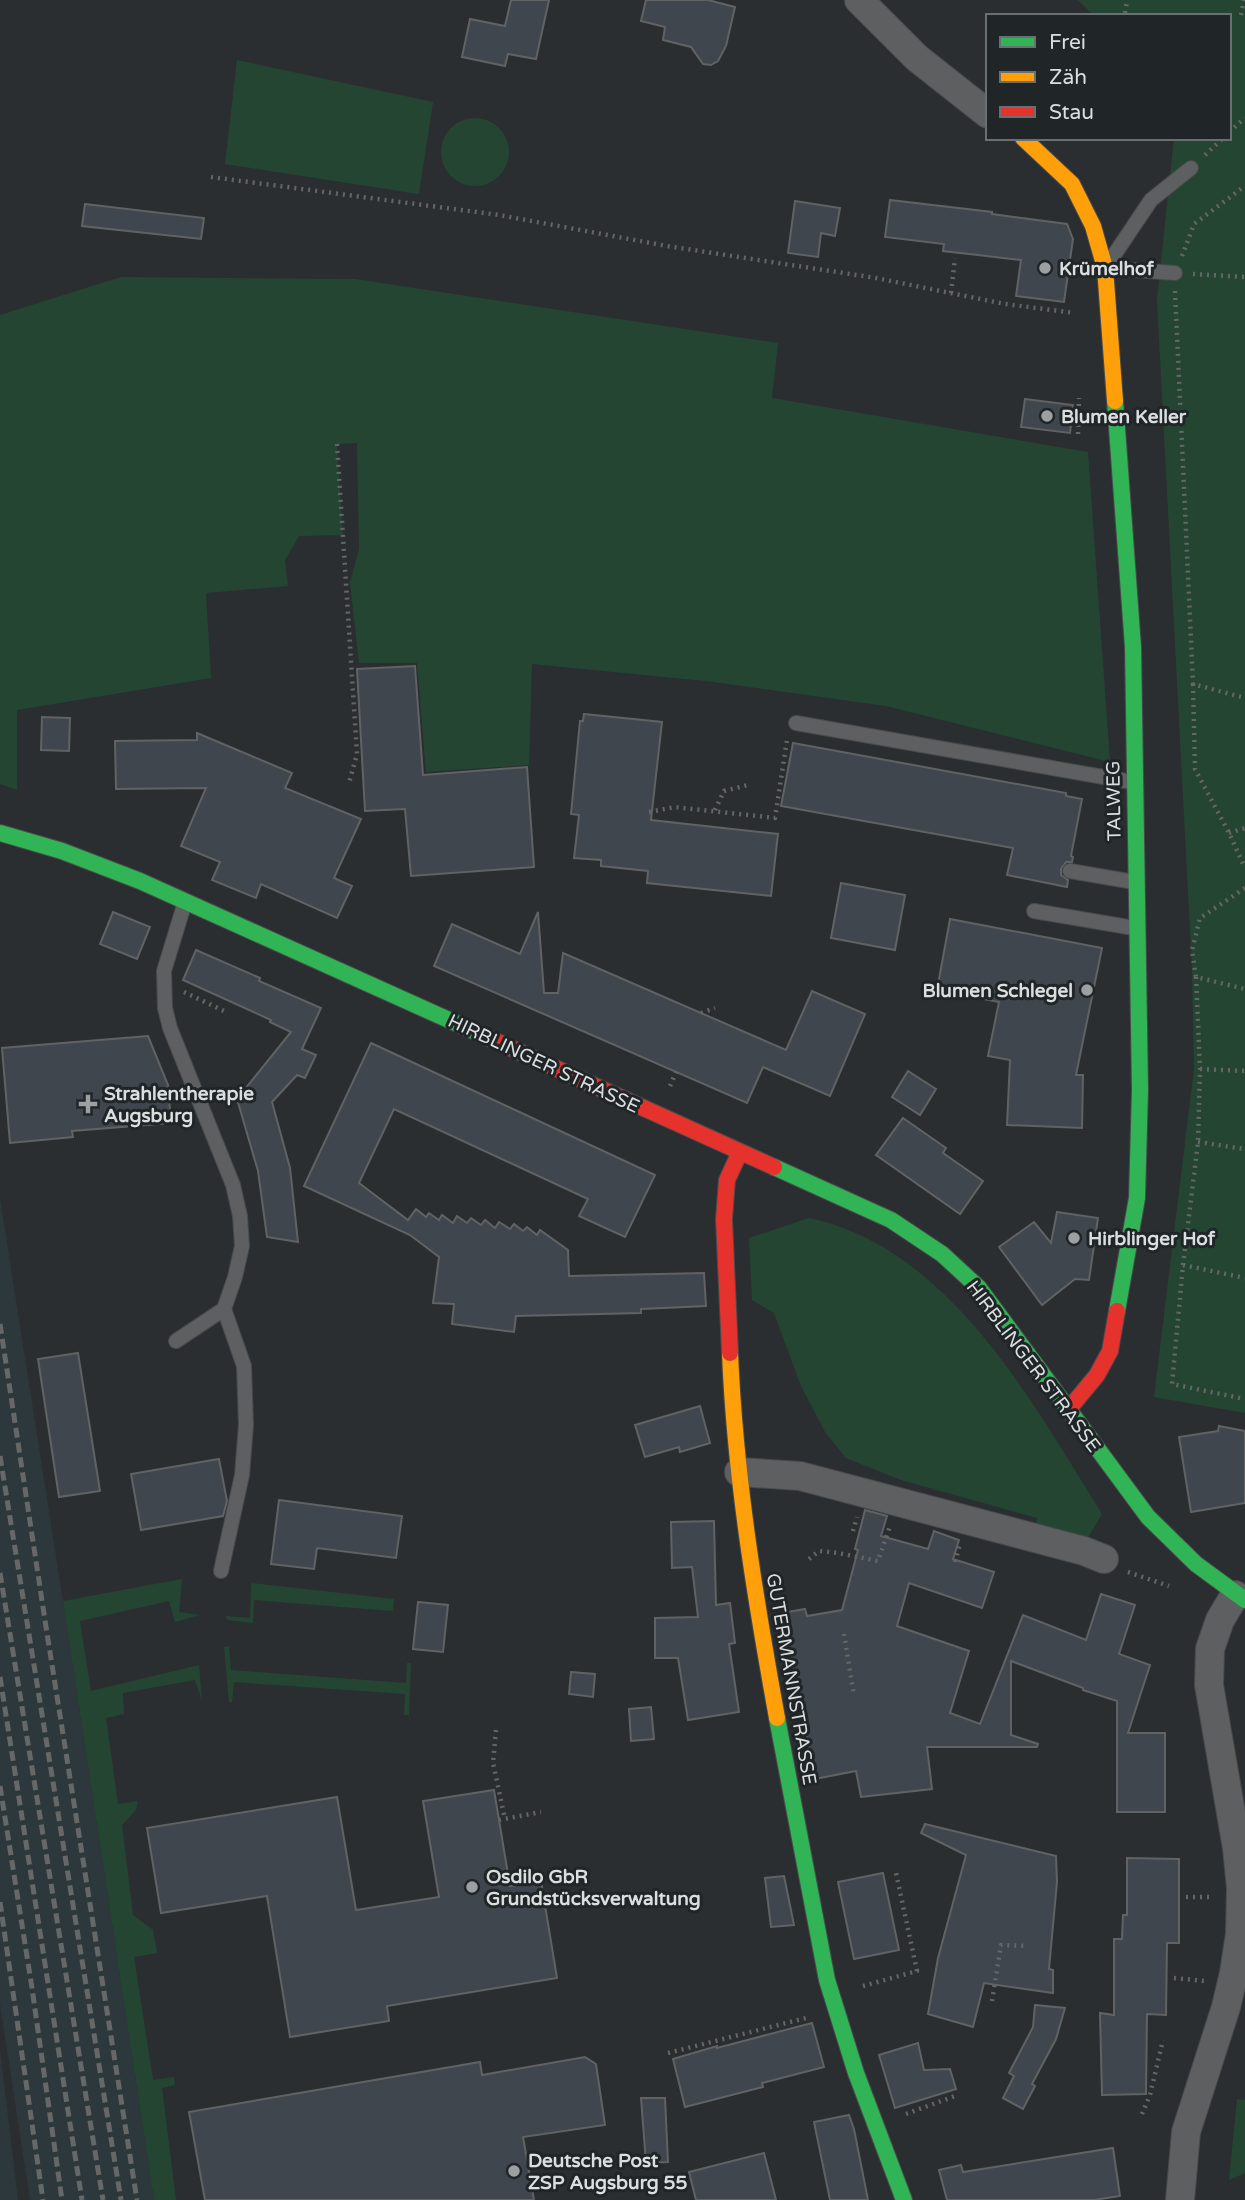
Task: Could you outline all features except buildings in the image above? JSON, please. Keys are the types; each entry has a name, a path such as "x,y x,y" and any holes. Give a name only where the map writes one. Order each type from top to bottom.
{"street":[{"path":"859,0 917,58 986,112"},
{"name":"TALWEG","path":"1025,140 1072,184 1093,226 1105,268 1133,646 1135,929 1140,1090 1137,1198 1110,1351 1097,1375 1068,1410"},
{"name":"HIRBLINGER STRASSE","path":"0,833 36,841 106,866 891,1220 942,1254 979,1288 1148,1517 1195,1564 1240,1598 1220,1620 1210,1649 1209,1685 1237,1848 1241,1888 1240,1934 1226,2007 1186,2132 1180,2200"},
{"name":"GUTERMANNSTRASSE","path":"740,1152 727,1180 724,1219 731,1387 751,1573 784,1761 834,2002 856,2073 904,2200"},
{"path":"739,1472 800,1476 1084,1551 1104,1559"}],"lane":[{"path":"1105,268 1152,200 1191,168"},
{"path":"1105,268 1175,273"},
{"path":"796,723 1133,783"},
{"path":"1070,871 1135,882"},
{"path":"186,901 164,971 165,1008 170,1028 233,1185 240,1216 242,1246 224,1310 244,1366 246,1425 242,1475 221,1571"},
{"path":"1034,911 1135,929"},
{"path":"176,1341 224,1310"}],"path":[{"path":"1125,13 1127,0"},
{"path":"1241,15 1244,0"},
{"path":"1231,130 1245,118"},
{"path":"211,177 499,215 667,246 876,278 1005,304 1109,317"},
{"path":"1245,186 1194,224 1175,273 1195,769 1245,868"},
{"path":"951,293 955,258"},
{"path":"1175,273 1245,277"},
{"path":"337,444 357,754 349,783"},
{"path":"1193,684 1245,698"},
{"path":"649,812 675,807 775,818 788,736"},
{"path":"715,810 724,791 748,785"},
{"path":"1229,833 1245,828"},
{"path":"1245,888 1200,918 1192,950 1196,977 1200,1069 1198,1142 1172,1384 1245,1398"},
{"path":"1196,977 1245,989"},
{"path":"164,982 224,1011"},
{"path":"701,1013 715,1008"},
{"path":"1200,1069 1245,1071"},
{"path":"1198,1142 1245,1149"},
{"path":"1183,1265 1245,1278"},
{"path":"809,1559 819,1551 878,1561 898,1502"},
{"path":"1104,1559 1134,1575 1174,1587 1195,1564"},
{"path":"844,1634 854,1696"},
{"path":"496,1730 493,1763 502,1819 541,1812"},
{"path":"668,2053 834,2002 917,1971 897,1873"},
{"path":"992,2001 1001,1945 1028,1947"},
{"path":"1142,2114 1150,2095 1163,2040"},
{"path":"875,2126 955,2096"}],"shaded area":[{"path":"0,1198 154,2200 30,2200 0,2004"},
{"path":"0,2050 18,2200 0,2200"}],"green space":[{"path":"1078,0 1245,0 1245,1413 1154,1397 1194,1069 1192,968 1157,300 1174,140 1231,140 1231,14 1092,14"},
{"path":"237,60 433,102 419,194 225,164"},
{"path":"468,118 482,118 494,123 504,133 509,152 504,171 494,181 482,186 468,186 456,181 446,171 441,159 441,145 446,133 456,123"},
{"path":"121,277 355,279 778,343 772,398 1088,452 1110,762 886,706 706,681 532,664 529,765 426,772 417,663 359,663 350,583 359,549 357,443 337,444 343,535 299,536 285,560 288,586 206,593 211,678 17,710 17,790 0,784 0,315"},
{"path":"809,1218 859,1235 904,1261 945,1295 982,1335 1047,1425 1102,1514 1087,1539 1036,1525 1037,1518 901,1480 846,1458 825,1432 801,1386 774,1313 752,1300 749,1238"},
{"path":"182,1579 179,1612 200,1615 175,1622 169,1601 80,1621 91,1691 199,1665 202,1701 195,1680 123,1693 124,1714 106,1718 118,1804 138,1801 136,1810 122,1825 133,1915 153,1930 157,1953 134,1957 153,2080 174,2077 175,2085 162,2088 176,2200 154,2200 63,1601"},
{"path":"251,1583 394,1599 393,1611 254,1600 253,1623 228,1620 225,1616 250,1618"},
{"path":"229,1646 231,1670 406,1683 407,1663 411,1663 409,1715 404,1715 405,1694 234,1682 232,1702 229,1702 224,1647"},
{"path":"1237,2099 1245,2100 1245,2173 1229,2180"}],"railway":[{"path":"0,1324 137,2200"},
{"path":"0,1456 121,2200"},
{"path":"0,1573 103,2200"},
{"path":"0,1677 82,2200"},
{"path":"0,1786 62,2200"},
{"path":"0,1902 43,2200"}],"traffic: fast":[{"path":"1115,401 1133,647 1140,1090 1137,1198 1117,1311"},
{"path":"0,833 62,851 140,881 480,1034"},
{"path":"774,1167 891,1220 942,1254 979,1288 1148,1517 1196,1564 1245,1600"},
{"path":"777,1718 827,1980 856,2073 904,2200"}],"traffic: slow":[{"path":"1025,140 1072,184 1093,226 1105,268 1115,401"},
{"path":"730,1353 736,1445 747,1536 777,1718"}],"traffic: jam":[{"path":"480,1034 774,1167"},
{"path":"730,1353 724,1219 727,1180 740,1152"},
{"path":"1068,1410 1097,1375 1110,1351 1117,1311"}],"place":[{"name":"Krümelhof","path":"1045,268"},
{"name":"Blumen Keller","path":"1047,416"},
{"name":"Blumen Schlegel","path":"1087,990"},
{"name":"Strahlentherapie Augsburg","path":"88,1104"},
{"name":"Hirblinger Hof","path":"1074,1238"},
{"name":"Osdilo GbR Grundstücksverwaltung","path":"472,1887"},
{"name":"Deutsche Post ZSP Augsburg 55","path":"514,2171"}]}
